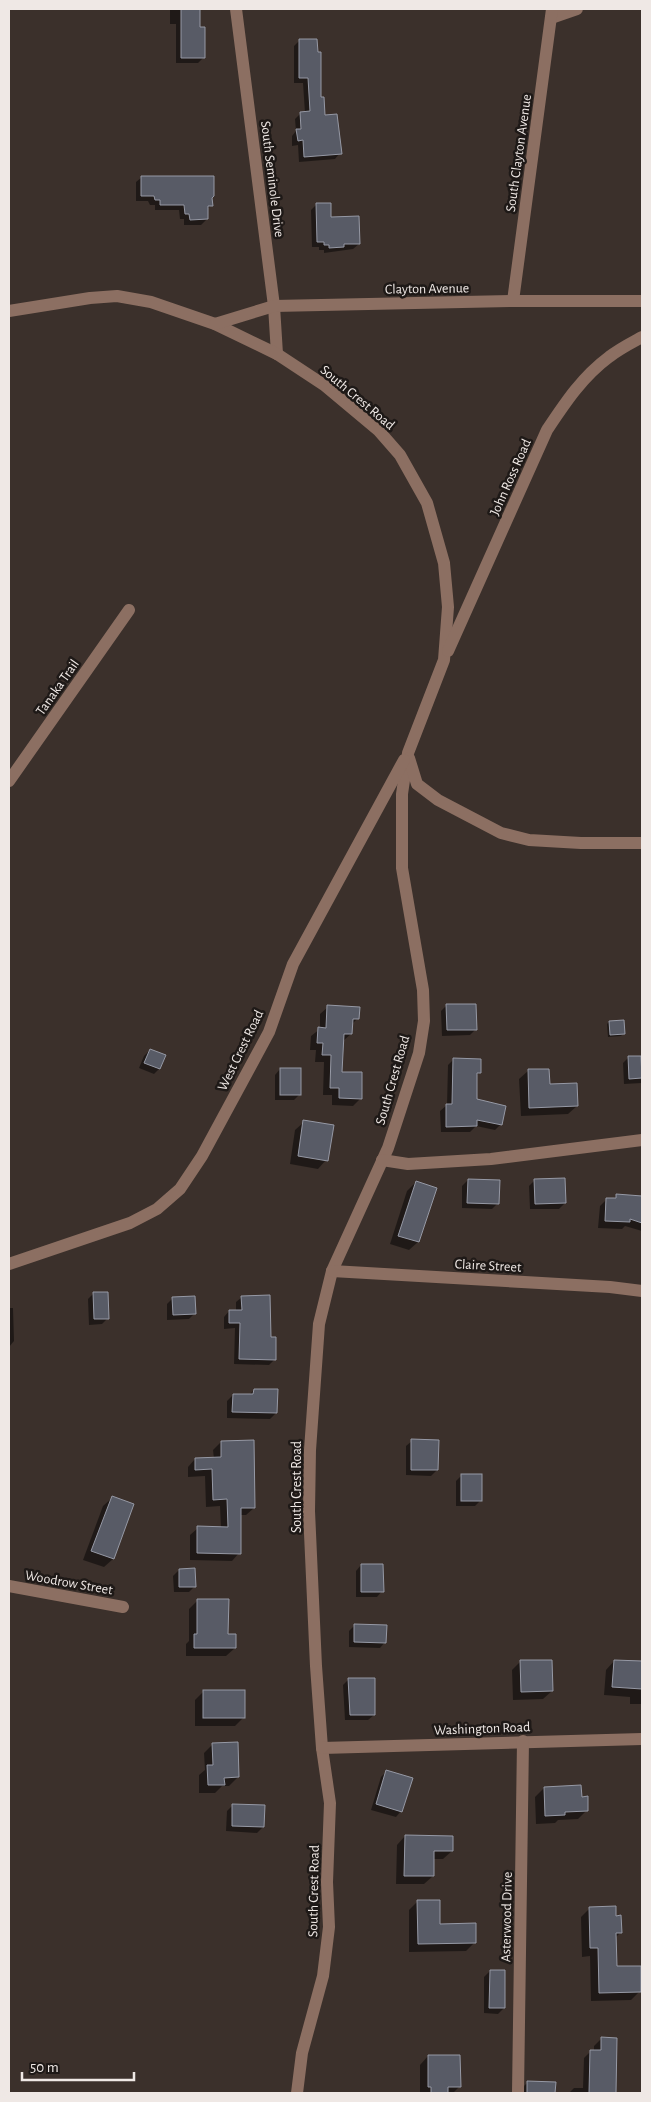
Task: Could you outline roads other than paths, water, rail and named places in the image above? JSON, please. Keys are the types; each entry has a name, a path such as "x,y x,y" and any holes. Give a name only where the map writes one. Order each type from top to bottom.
{"street":[{"name":"South Seminole Drive","path":"236,9 274,306 277,354"},
{"path":"551,13 577,9"},
{"name":"South Clayton Avenue","path":"513,301 551,13"},
{"name":"South Crest Road","path":"9,311 90,298 117,296 151,302 215,324 277,354 324,385 379,431 400,455 427,503 444,563 448,607 444,660 408,753 402,794 402,868 423,990 424,1021 419,1053 410,1084 382,1160 332,1271 319,1324 310,1468 310,1530 322,1748 330,1803 327,1882 329,1927 323,1976 302,2053 296,2093"},
{"name":"Clayton Avenue","path":"215,324 274,306 513,301 642,301"},
{"name":"John Ross Road","path":"444,660 547,430 568,398 586,376 610,356 642,337"},
{"name":"Tanaka Trail","path":"9,781 129,610"},
{"path":"408,753 418,784 438,800 501,834 538,840 642,844"},
{"name":"West Crest Road","path":"9,1264 130,1222 158,1209 180,1189 202,1156 269,1032 293,964 408,753"},
{"path":"382,1160 408,1164 482,1159 642,1140"},
{"name":"Claire Street","path":"332,1271 610,1287 642,1291"},
{"name":"Woodrow Street","path":"9,1586 123,1607"},
{"name":"Washington Road","path":"322,1748 642,1740"},
{"name":"Asterwood Drive","path":"518,2093 524,1742"}]}
